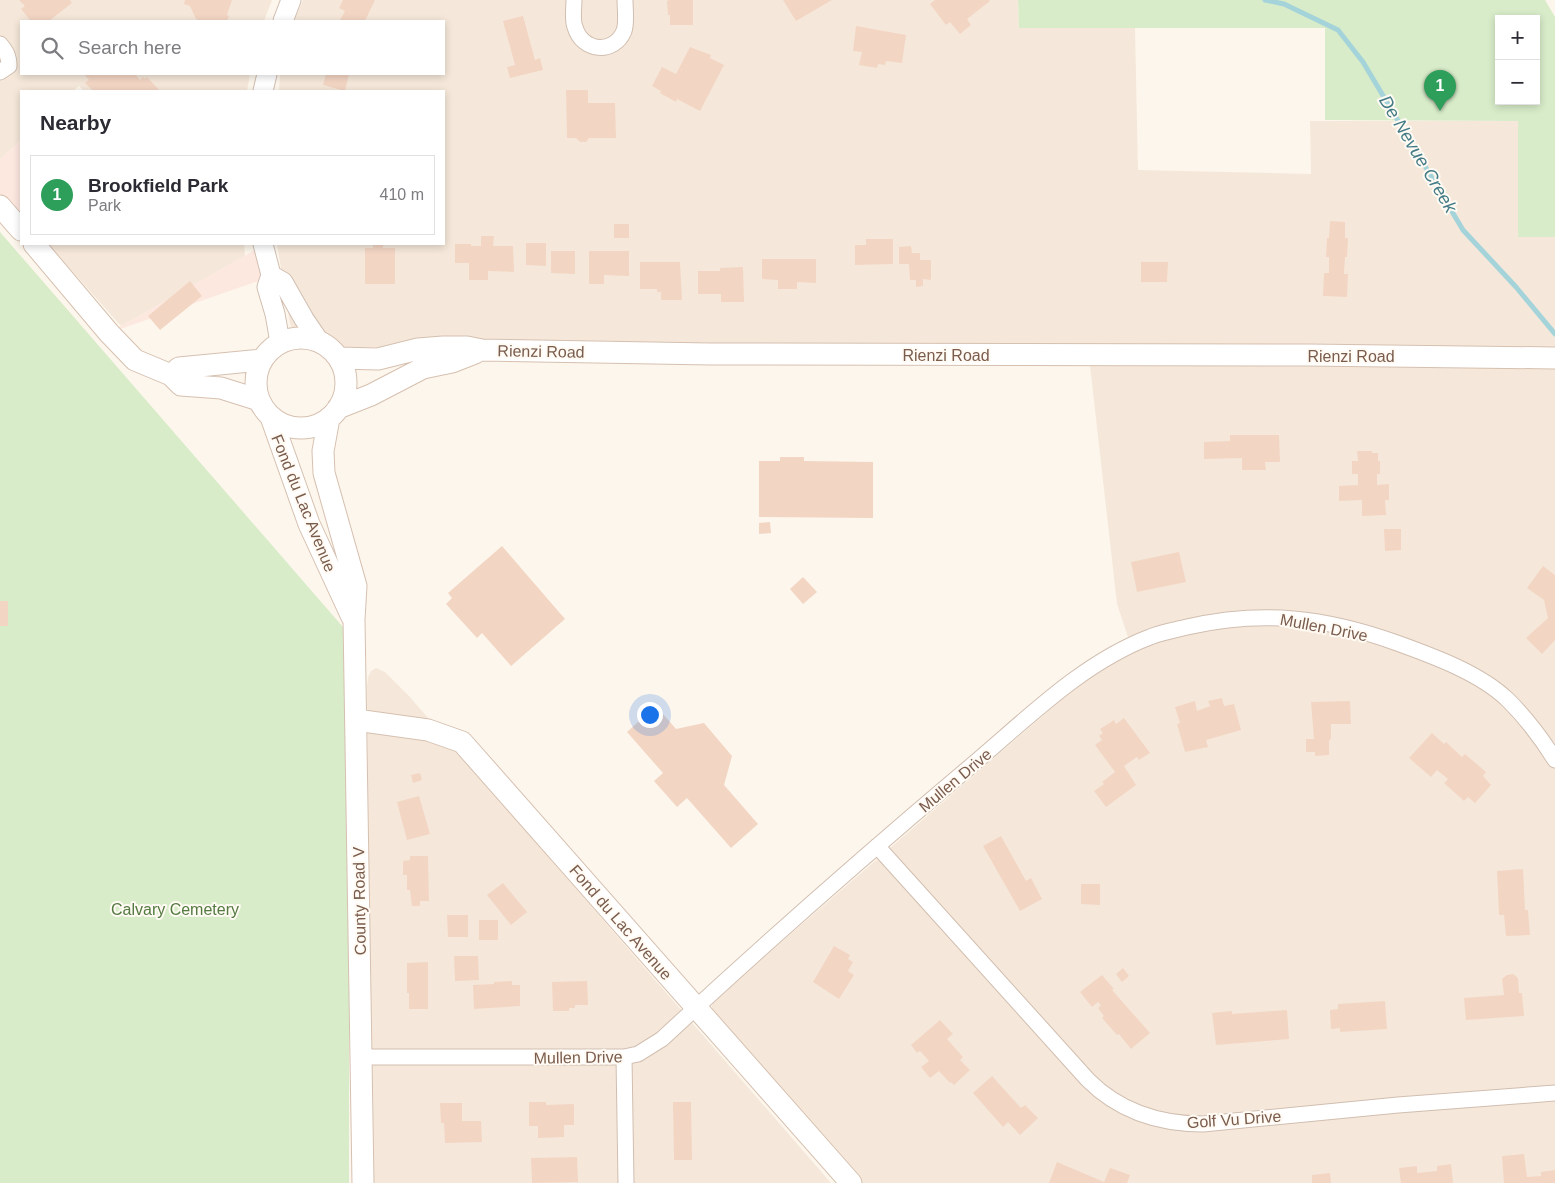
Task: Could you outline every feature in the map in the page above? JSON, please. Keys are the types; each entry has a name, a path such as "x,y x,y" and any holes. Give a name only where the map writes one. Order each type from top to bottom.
{"main road":[{"path":"0,206 20,229"},
{"path":"35,245 109,333 135,360 171,375 181,385 221,388 265,409 282,424 294,428 318,425 334,413 423,368 452,362 482,350"},
{"path":"265,409 255,384 261,360 269,350 280,342 293,338 306,338 319,341 330,348 339,358 344,370 346,384 344,396 334,413"},
{"name":"Rienzi Road","path":"339,358 378,359 418,349 443,347 482,350 710,354 1308,355 1548,358"},
{"path":"171,375 179,368 261,360"},
{"name":"Fond du Lac Avenue","path":"265,409 309,524 354,619"},
{"name":"Fond du Lac Avenue","path":"334,413 323,451 324,474 356,586 354,619"},
{"name":"County Road V","path":"354,619 363,1183"},
{"name":"Fond du Lac Avenue","path":"356,720 428,730 462,742 851,1183"}],"street":[{"path":"283,20 291,0"},
{"path":"574,0 575,27 584,42 599,49 615,44 623,32 626,24 625,0"},
{"path":"0,44 6,50 9,66 0,72"},
{"path":"263,90 267,75"},
{"path":"263,245 270,275 266,288 275,314 280,342"},
{"path":"270,275 283,282 319,341"},
{"name":"Mullen Drive","path":"362,1058 624,1057 638,1054 662,1039 877,846 1059,692 1093,667 1152,636 1207,623 1240,618 1288,618 1343,627 1386,640 1428,655 1478,678 1507,699 1555,760"},
{"name":"Golf Vu Drive","path":"877,846 1088,1080 1112,1099 1148,1116 1173,1122 1203,1124 1398,1105 1555,1093"},
{"path":"624,1057 626,1183"}],"shaded area":[{"path":"0,0 272,0 264,20 20,20 20,75 250,75 247,90 83,90 79,86 74,90 20,90 20,141 0,160"},
{"path":"303,0 1018,0 1019,28 1135,28 1138,170 1311,174 1310,121 1518,121 1518,237 1555,237 1555,1183 860,1183 712,1011 712,1002 1068,694 1097,673 1133,652 1117,604 1088,348 326,347 300,341 290,324 277,245 445,245 445,90 279,90 280,75 445,75 445,20 294,20"},
{"path":"20,141 20,229 0,217 0,160"},
{"path":"49,245 244,245 245,256 121,326"},
{"path":"264,245 270,277 109,333 121,326"},
{"path":"376,668 385,672 409,696 831,1183 371,1183 367,687 368,677 371,671"}],"green space":[{"path":"1018,0 1545,0 1555,17 1555,237 1518,237 1518,121 1325,120 1325,28 1019,28"},
{"name":"Calvary Cemetery","path":"0,232 349,634 349,1183 0,1183"}],"building":[{"path":"19,0 70,0 72,3 50,20 30,20 21,9 25,6"},
{"path":"185,0 232,0 227,15 229,16 227,20 198,20 196,19 190,6 184,4"},
{"path":"343,0 375,0 365,20 340,20 345,11 339,8"},
{"path":"693,0 693,25 670,25 667,1"},
{"path":"783,0 832,0 796,21"},
{"path":"935,0 990,1 967,19 971,25 960,34 950,22 946,25 930,4"},
{"path":"523,16 535,60 540,58 543,70 510,78 507,67 515,65 503,21"},
{"path":"856,26 906,35 902,63 886,61 885,65 878,64 877,68 859,65 862,52 853,51"},
{"path":"690,47 711,55 710,58 724,65 700,111 677,99 676,102 652,86 662,67 676,74"},
{"path":"85,75 136,75 140,80 143,77 145,79 147,77 159,90 92,90 85,83 89,80"},
{"path":"326,75 349,75 345,90 323,85"},
{"path":"566,90 588,90 588,103 615,103 616,138 589,138 586,142 580,142 576,138 567,138"},
{"path":"1330,221 1345,222 1345,238 1348,238 1344,274 1348,274 1347,297 1323,296 1324,273 1329,273 1329,257 1326,257"},
{"path":"614,224 629,224 629,238 614,238"},
{"path":"481,236 494,236 493,246 513,246 514,272 488,271 488,280 469,280 469,263 455,263 455,244 481,246"},
{"path":"866,239 893,239 893,264 855,265 855,245 866,245"},
{"path":"526,243 546,243 546,266 526,265"},
{"path":"373,245 383,245 383,248 395,248 395,284 365,284 365,248 373,248"},
{"path":"911,246 912,253 920,253 920,260 931,260 931,280 923,279 923,286 916,287 916,280 910,280 909,264 899,264 899,247"},
{"path":"551,251 575,251 575,274 551,273"},
{"path":"589,251 629,251 629,276 604,275 604,284 589,284"},
{"path":"762,259 816,259 816,283 797,282 797,289 778,289 778,280 762,279"},
{"path":"640,262 680,262 682,300 661,300 661,292 657,292 657,289 640,289"},
{"path":"1141,262 1168,262 1167,282 1141,282"},
{"path":"743,267 744,302 721,302 721,294 698,294 698,271 720,271 720,268"},
{"path":"190,281 202,296 160,330 148,316"},
{"path":"1230,435 1279,435 1280,462 1265,462 1266,470 1242,470 1242,458 1204,459 1204,442 1230,441"},
{"path":"1357,451 1378,453 1380,474 1377,474 1377,485 1389,484 1389,500 1385,500 1386,515 1362,516 1362,500 1339,501 1339,486 1358,485 1358,474 1352,474 1352,461 1358,461"},
{"path":"780,457 804,457 804,461 873,462 873,518 759,517 759,461 780,461"},
{"path":"770,522 771,533 759,534 759,523"},
{"path":"1384,529 1401,529 1401,550 1385,551"},
{"path":"502,546 565,619 511,666 482,633 477,638 446,604 452,598 448,593"},
{"path":"1179,552 1186,582 1137,592 1131,562"},
{"path":"1543,566 1555,575 1555,640 1542,654 1526,638 1548,618 1544,600 1527,588"},
{"path":"803,577 817,592 803,604 790,589"},
{"path":"0,601 8,601 8,626 0,626"},
{"path":"1222,698 1224,706 1234,704 1241,730 1206,740 1208,747 1185,752 1177,724 1180,723 1175,707 1195,701 1197,711 1210,706 1208,701"},
{"path":"1350,701 1351,724 1331,724 1329,755 1315,756 1315,752 1306,752 1306,739 1314,739 1311,702"},
{"path":"656,706 676,729 704,723 732,756 724,785 758,824 731,848 687,798 677,807 654,781 663,773 627,732"},
{"path":"1124,718 1150,753 1139,760 1137,757 1124,766 1136,785 1106,807 1094,791 1104,784 1102,782 1115,772 1095,745 1102,740 1099,736 1103,733 1100,729 1114,720 1116,724"},
{"path":"1432,733 1444,744 1446,742 1462,757 1465,754 1486,772 1483,776 1491,785 1475,803 1468,797 1464,801 1444,783 1448,779 1437,770 1431,777 1409,758"},
{"path":"420,773 422,780 413,783 411,775"},
{"path":"419,796 430,834 407,840 397,802"},
{"path":"1001,836 1026,881 1031,878 1042,899 1020,911 983,846"},
{"path":"410,856 428,856 429,901 420,901 420,906 412,906 410,890 407,890 407,875 403,875 403,861 410,860"},
{"path":"1523,869 1525,910 1528,910 1530,935 1506,936 1504,915 1499,915 1497,871"},
{"path":"503,883 527,912 511,925 487,895"},
{"path":"1081,884 1100,884 1100,905 1081,904"},
{"path":"447,915 468,915 468,937 448,937"},
{"path":"479,920 498,920 498,940 479,940"},
{"path":"834,946 850,955 848,959 853,962 848,971 854,975 839,999 813,982"},
{"path":"454,956 478,956 479,980 455,981"},
{"path":"428,962 428,1009 409,1009 407,963"},
{"path":"1123,968 1129,976 1122,982 1116,974"},
{"path":"1513,974 1518,978 1519,993 1522,993 1524,1016 1466,1020 1464,998 1504,995 1502,979 1507,975"},
{"path":"1102,975 1114,989 1112,990 1150,1033 1131,1049 1102,1018 1104,1016 1098,1008 1101,1005 1098,1002 1092,1007 1080,992"},
{"path":"512,981 512,985 520,985 520,1006 474,1009 473,985"},
{"path":"587,981 588,1005 575,1005 575,1008 569,1008 569,1011 553,1011 552,982"},
{"path":"1385,1001 1387,1029 1340,1032 1340,1028 1331,1029 1330,1010 1338,1009 1338,1004"},
{"path":"1287,1010 1289,1039 1216,1045 1212,1013 1232,1011 1232,1014"},
{"path":"940,1020 953,1034 947,1039 963,1057 960,1060 970,1070 954,1085 939,1071 930,1078 921,1067 929,1061 920,1051 917,1053 911,1045"},
{"path":"992,1076 1021,1108 1025,1105 1038,1118 1020,1135 1008,1122 1003,1127 973,1093"},
{"path":"529,1102 546,1102 546,1105 574,1104 574,1125 564,1125 564,1137 538,1138 538,1126 529,1126"},
{"path":"673,1102 691,1102 692,1160 674,1160"},
{"path":"440,1103 462,1103 462,1121 481,1121 482,1142 445,1143"},
{"path":"1524,1154 1527,1177 1541,1176 1541,1172 1555,1170 1555,1183 1504,1183 1502,1156"},
{"path":"577,1157 578,1182 532,1183 531,1158"},
{"path":"1057,1162 1104,1182 1110,1168 1130,1175 1127,1183 1049,1183"},
{"path":"1451,1164 1453,1183 1401,1183 1399,1168 1417,1166 1417,1173 1437,1171 1437,1166"},
{"path":"1330,1173 1331,1183 1312,1183 1312,1175"}],"waterway":[{"name":"De Nevue Creek","path":"1265,0 1284,4 1338,30 1363,62 1463,230 1516,287 1555,334"}],"place":[{"name":"Brookfield Park","path":"1440,111"}]}
